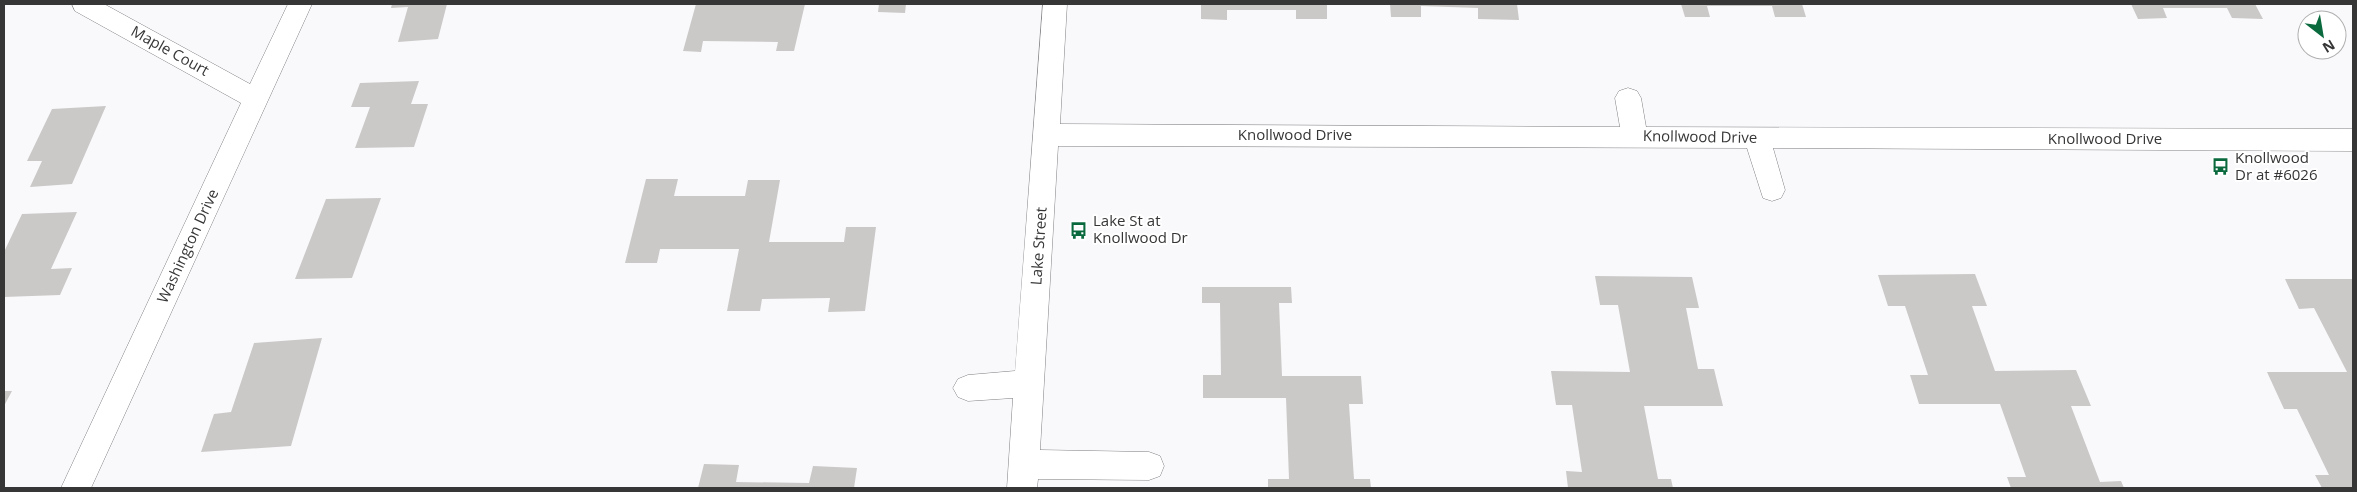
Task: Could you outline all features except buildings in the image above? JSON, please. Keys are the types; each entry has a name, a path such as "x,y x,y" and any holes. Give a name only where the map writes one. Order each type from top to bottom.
{"street":[{"name":"Maple Court","path":"84,4 256,99"},
{"name":"Washington Drive","path":"76,488 300,4"},
{"name":"Lake Street","path":"1023,476 1055,4"},
{"path":"1628,98 1635,136"},
{"name":"Knollwood Drive","path":"1047,135 2353,140"},
{"path":"1757,138 1772,190"},
{"path":"968,388 1029,383"},
{"path":"1023,476 1149,466"}],"place":[{"name":"Knollwood Dr at #6026","path":"2221,167"},
{"name":"Lake St at Knollwood Dr","path":"1079,230"}]}
